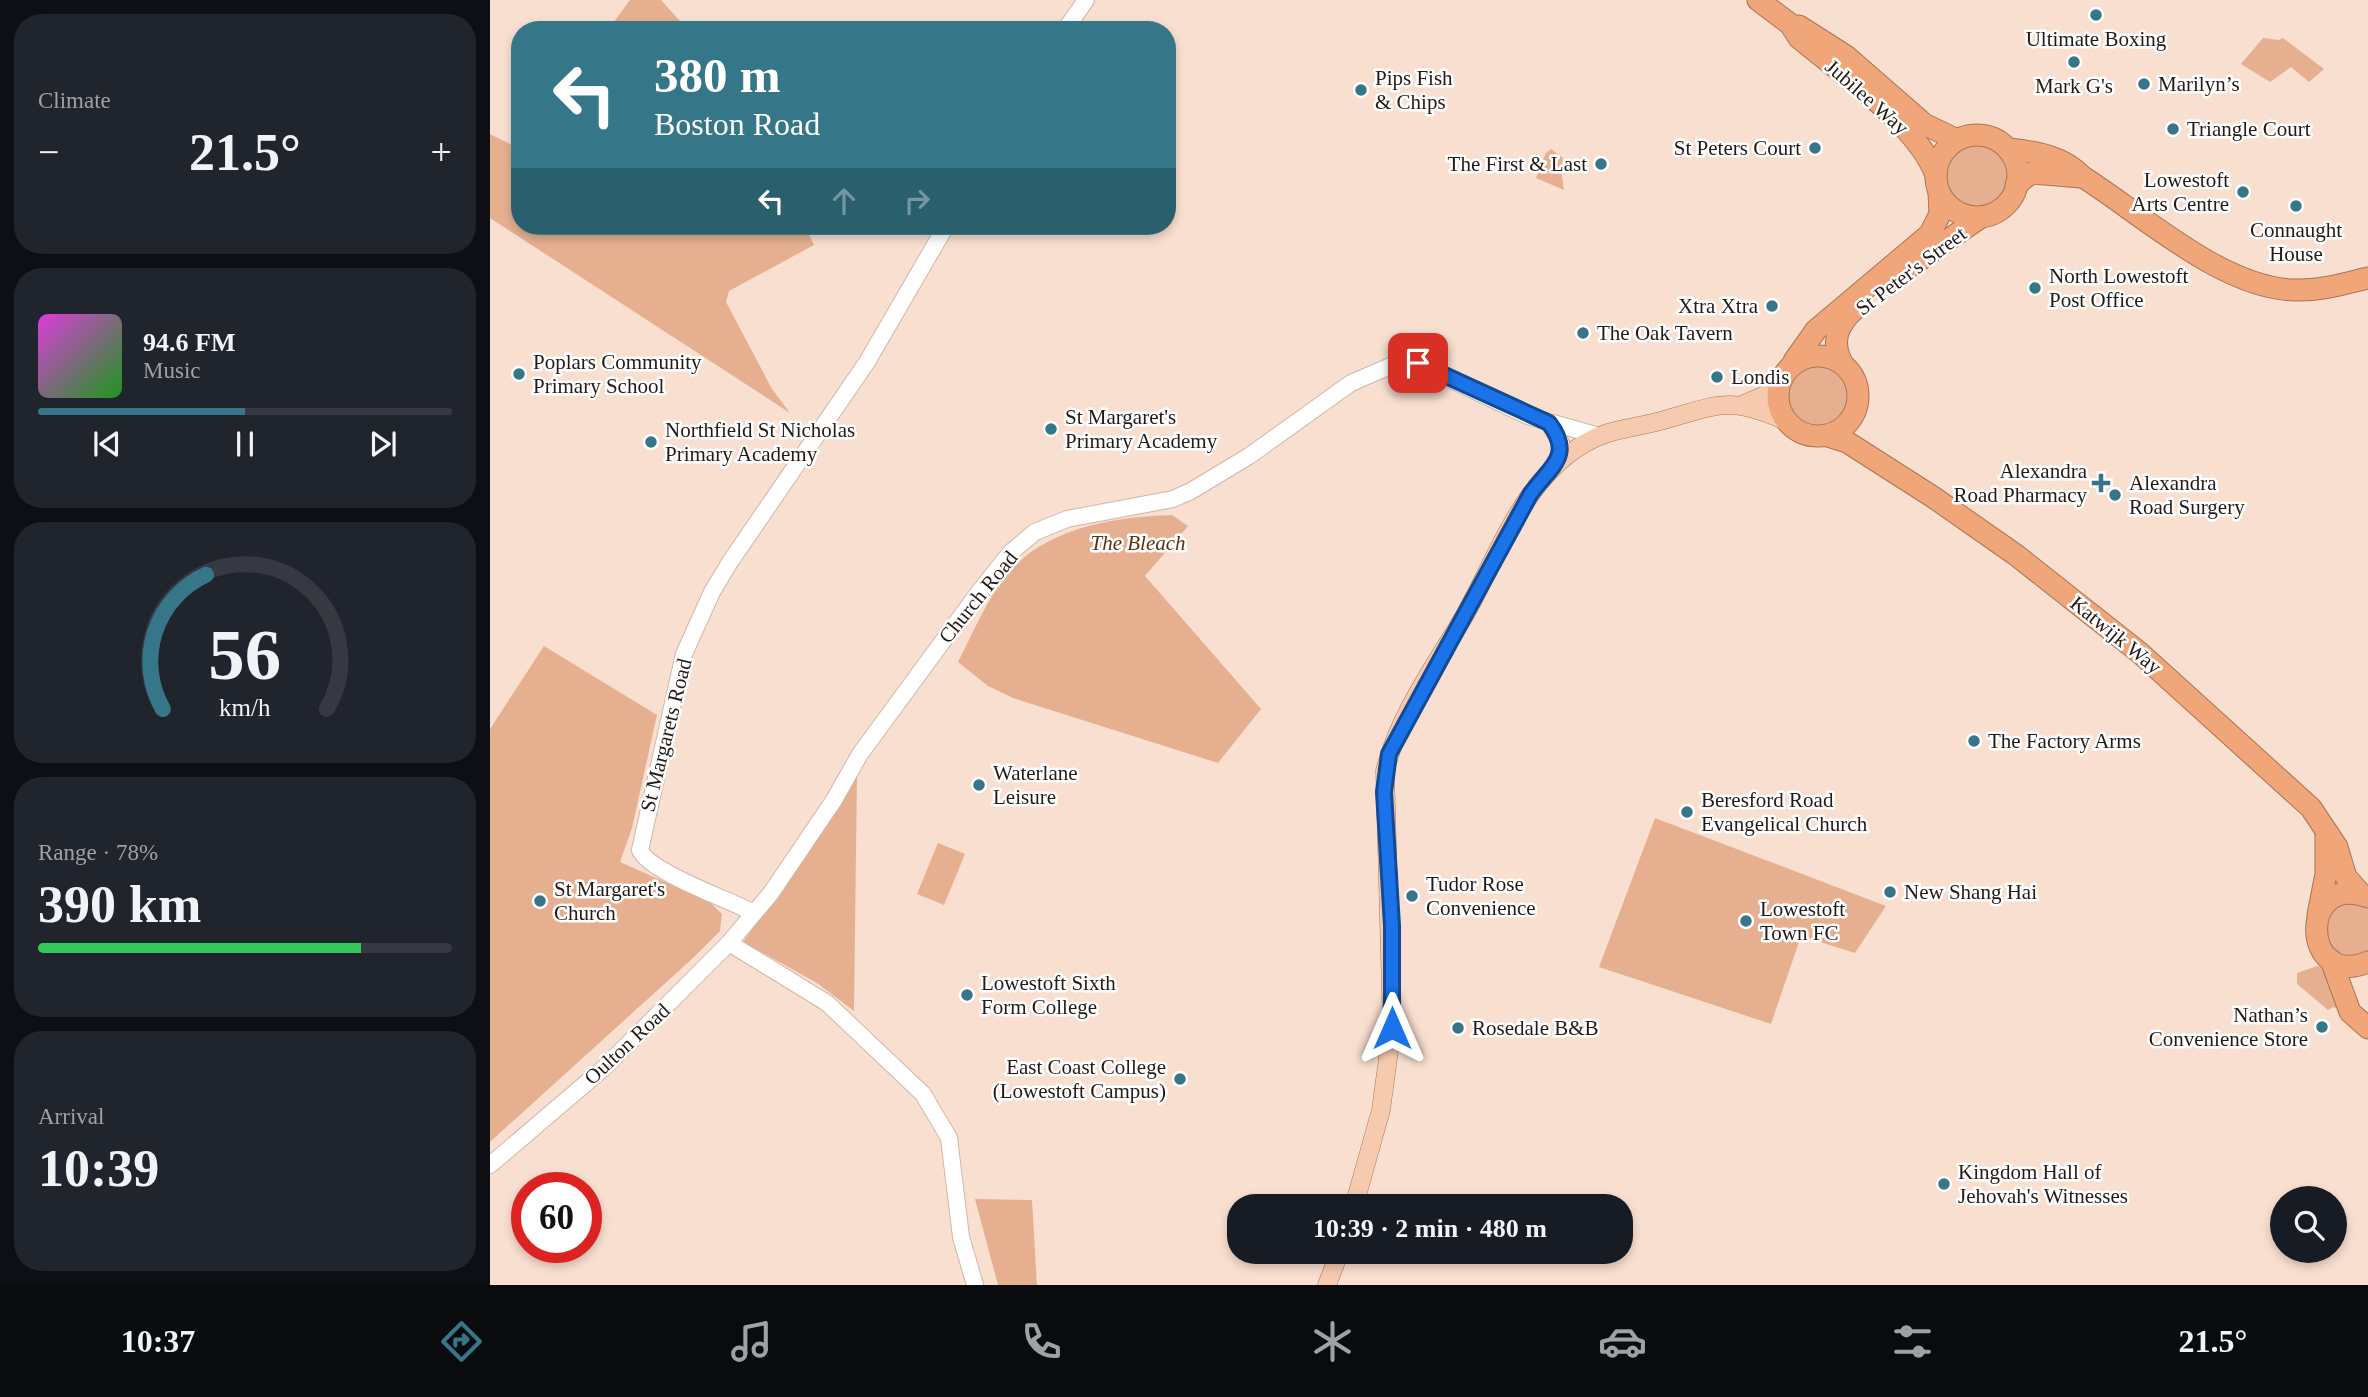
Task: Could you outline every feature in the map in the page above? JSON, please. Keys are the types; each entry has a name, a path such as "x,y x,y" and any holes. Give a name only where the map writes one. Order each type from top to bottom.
{"highway":[{"name":"Jubilee Way","path":"1758,0 1790,24 1817,34 1924,124 1955,139"},
{"name":"Jubilee Way","path":"1790,24 1799,38 1912,135 1930,161 1937,184"},
{"path":"2009,149 2019,173 2004,205 1981,218 1954,211 1937,184 1942,156 1955,139 1989,136 2009,149 2059,159 2223,271 2242,279 2278,289 2304,290 2368,278"},
{"path":"2016,184 2031,173 2083,177"},
{"name":"St Peter's Street","path":"1794,361 1816,330 1930,234 1940,214 1937,184"},
{"name":"St Peter's Street","path":"1842,363 1835,351 1836,338 1846,317 1892,280 1981,218"},
{"path":"1820,356 1842,363 1855,380 1856,409 1847,423 1828,436 1811,436 1786,421 1780,401 1781,381 1794,361 1820,356"},
{"name":"Katwijk Way","path":"1856,409 1864,440 1885,466"},
{"name":"Katwijk Way","path":"1828,436 1847,442 1885,466 2016,555 2140,653 2311,808 2337,847 2346,877 2364,895"},
{"path":"2326,831 2326,874 2316,924 2319,946 2331,960 2350,1012 2368,1028"},
{"path":"2316,924 2321,910 2332,899 2346,893 2364,895"},
{"path":"2331,960 2350,966 2368,962"},
{"path":"2350,1012 2354,984 2368,962"}],"main road":[{"path":"1071,21 1086,0"},
{"name":"St Margarets Road","path":"754,913 643,858 641,841 684,654 694,628 730,562 867,362 941,235"},
{"name":"Church Road","path":"754,913 771,894 834,800 860,754 910,685 999,566 1035,532 1067,519 1173,499 1191,491 1249,456 1351,383 1395,364 1418,363 1549,423"},
{"path":"1357,1194 1381,1110 1392,1028 1392,926 1384,792 1389,754 1530,495 1557,463 1567,454 1599,436 1713,405 1744,404 1765,395 1781,381"},
{"path":"1744,404 1786,421"},
{"path":"1549,423 1599,436"},
{"path":"1549,423 1560,443 1557,463"},
{"name":"Oulton Road","path":"490,1165 605,1067 729,943 754,913"},
{"path":"729,943 795,981 849,1021 923,1094 948,1138 961,1237 975,1285"},
{"path":"1326,1285 1335,1264"}],"green space":[{"path":"630,0 661,0 680,21 615,21"},
{"path":"2263,38 2283,38 2324,69 2309,82 2291,67 2270,82 2241,64"},
{"path":"490,134 511,144 511,232 490,218"},
{"path":"1977,142 1989,144 2000,151 2007,162 2007,186 2000,197 1989,204 1977,206 1965,204 1954,197 1947,186 1945,174 1947,162 1954,151 1965,144"},
{"path":"1551,149 1563,158 1561,169 1564,190 1536,178 1546,153"},
{"path":"516,235 809,235 814,245 729,291 726,302 772,389 790,413"},
{"path":"1811,362 1823,362 1840,371 1847,382 1847,406 1840,417 1823,426 1811,426 1799,421 1790,412 1785,400 1785,388 1790,376 1799,367"},
{"name":"The Bleach","path":"1172,515 1188,526 1145,576 1261,709 1218,763 1013,698 988,686 958,662 985,608 1005,577 1021,560 1039,547 1081,528 1126,519"},
{"path":"544,646 657,715 632,828 620,862 710,902 722,914 720,931 693,958 490,1142 490,729"},
{"path":"857,773 854,1011 817,983 743,942"},
{"name":"Lowestoft Town FC","path":"1655,818 1886,906 1855,953 1801,936 1771,1024 1599,967"},
{"path":"938,843 965,854 944,905 917,894"},
{"path":"2339,903 2368,905 2368,954 2350,959 2331,951 2323,924"},
{"path":"2317,966 2324,967 2343,1011 2333,1007 2328,1010 2297,984 2297,973"},
{"path":"975,1199 1032,1200 1037,1285 998,1285"}],"place":[{"name":"Ultimate Boxing","path":"2096,15"},
{"name":"Mark G's","path":"2074,62"},
{"name":"Marilyn’s","path":"2144,84"},
{"name":"Pips Fish & Chips","path":"1361,90"},
{"name":"Triangle Court","path":"2173,129"},
{"name":"St Peters Court","path":"1815,148"},
{"name":"The First & Last","path":"1601,164"},
{"name":"Lowestoft Arts Centre","path":"2243,192"},
{"name":"Connaught House","path":"2296,206"},
{"name":"North Lowestoft Post Office","path":"2035,288"},
{"name":"Xtra Xtra","path":"1772,306"},
{"name":"The Oak Tavern","path":"1583,333"},
{"name":"Poplars Community Primary School","path":"519,374"},
{"name":"Londis","path":"1717,377"},
{"name":"St Margaret's Primary Academy","path":"1051,429"},
{"name":"Northfield St Nicholas Primary Academy","path":"651,442"},
{"name":"Alexandra Road Pharmacy","path":"2101,483"},
{"name":"Alexandra Road Surgery","path":"2115,495"},
{"name":"The Factory Arms","path":"1974,741"},
{"name":"Waterlane Leisure","path":"979,785"},
{"name":"Beresford Road Evangelical Church","path":"1687,812"},
{"name":"New Shang Hai","path":"1890,892"},
{"name":"Tudor Rose Convenience","path":"1412,896"},
{"name":"St Margaret's Church","path":"540,901"},
{"name":"Lowestoft Town FC","path":"1746,921"},
{"name":"Lowestoft Sixth Form College","path":"967,995"},
{"name":"Nathan’s Convenience Store","path":"2322,1027"},
{"name":"Rosedale B&B","path":"1458,1028"},
{"name":"East Coast College (Lowestoft Campus)","path":"1180,1079"},
{"name":"Kingdom Hall of Jehovah's Witnesses","path":"1944,1184"}],"route":[{"path":"1392,1028 1392,926 1384,792 1389,754 1406,718 1530,495 1557,463 1560,449 1558,437 1549,423 1528,416 1472,386 1418,363"}]}
